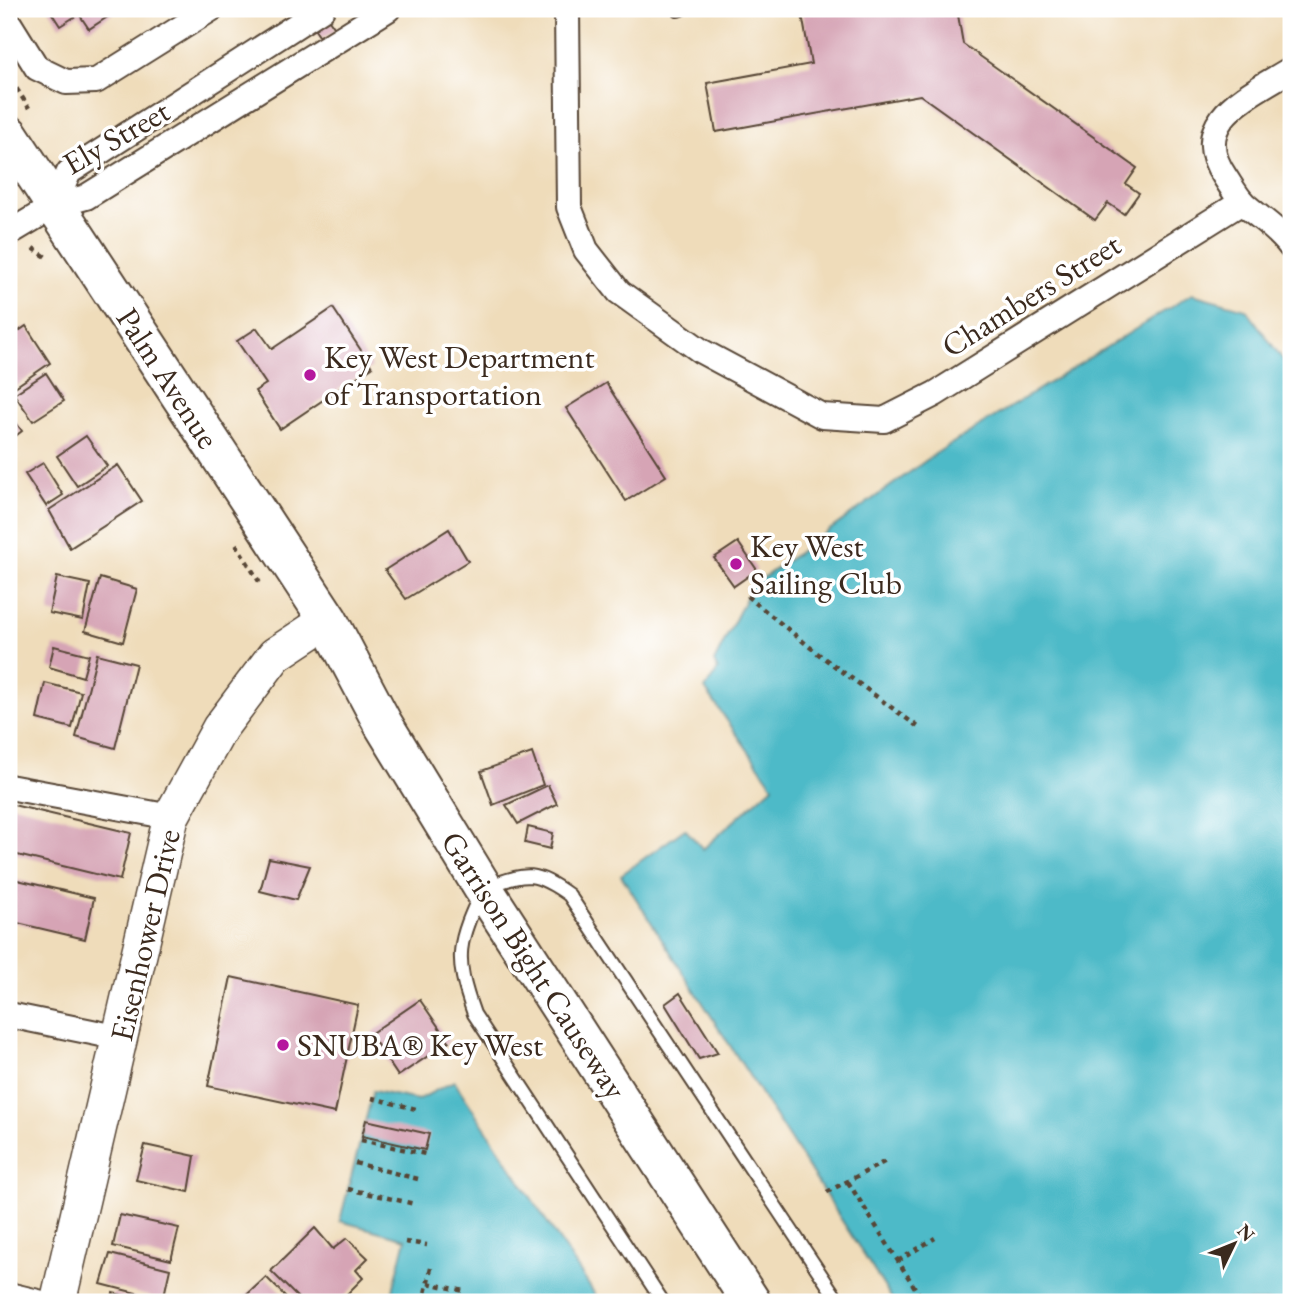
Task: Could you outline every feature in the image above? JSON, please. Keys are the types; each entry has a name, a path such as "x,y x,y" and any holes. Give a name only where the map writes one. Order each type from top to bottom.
{"main road":[{"name":"Palm Avenue","path":"9,135 328,620"},
{"name":"Garrison Bight Causeway","path":"328,620 383,724 483,888 751,1302"}],"street":[{"path":"9,23 37,68 66,82 96,81 211,9"},
{"name":"Ely Street","path":"54,206 69,172 322,9"},
{"name":"Ely Street","path":"54,206 86,197 388,9"},
{"path":"549,9 567,35"},
{"name":"Chambers Street","path":"567,9 569,207 586,250 619,292 701,351 822,416 847,420 884,420 935,394 1242,202"},
{"path":"277,38 296,66"},
{"path":"1287,239 1242,202 1215,162 1212,133 1228,108 1291,69"},
{"path":"146,122 162,150"},
{"path":"9,233 54,206"},
{"name":"Eisenhower Drive","path":"58,1302 171,817 220,728 275,656 328,620"},
{"path":"9,787 171,817"},
{"path":"9,1015 121,1038"},
{"path":"9,1295 38,1302"}],"lane":[{"path":"663,1302 474,1014 460,975 462,938 483,888 522,875 543,877 569,895 839,1302"}],"path":[{"path":"747,596 821,656 921,729"},
{"path":"372,1098 416,1109"},
{"path":"361,1140 425,1154"},
{"path":"827,1192 886,1161"},
{"path":"355,1163 418,1180"},
{"path":"848,1182 923,1302"},
{"path":"348,1189 415,1205"},
{"path":"898,1261 935,1238"},
{"path":"405,1242 427,1245"},
{"path":"423,1302 431,1268"},
{"path":"428,1283 464,1291"}],"water":[{"path":"1192,294 1246,309 1291,371 1291,1302 894,1302 621,875 685,829 703,849 773,786 705,689 718,670 714,662 752,586 935,454"},
{"path":"454,1081 600,1302 390,1302 406,1239 340,1221 373,1091 418,1100"}],"building":[{"path":"49,9 113,9 115,12 89,29 79,14 60,26"},
{"path":"801,9 957,9 963,44 1137,168 1126,184 1139,193 1124,214 1108,203 1095,220 920,95 716,132 707,83 811,64"},
{"path":"327,17 336,30 321,39 313,27"},
{"name":"Key West Department of Transportation","path":"333,308 372,367 280,429 255,391 266,384 237,341 257,328 272,349"},
{"path":"26,326 50,363 9,391 9,338"},
{"path":"46,373 64,401 33,421 14,394"},
{"path":"606,383 666,476 626,501 566,408"},
{"path":"9,413 22,431 9,441"},
{"path":"86,436 107,466 77,486 57,456"},
{"path":"43,463 63,495 46,506 25,474"},
{"path":"118,465 142,501 70,548 49,510"},
{"path":"449,529 468,561 406,599 385,570"},
{"name":"Key West Sailing Club","path":"738,542 757,570 734,586 714,558"},
{"path":"57,577 90,584 83,620 49,613"},
{"path":"100,578 137,589 123,642 85,631"},
{"path":"54,646 89,655 83,677 49,667"},
{"path":"97,654 136,664 115,748 76,737"},
{"path":"45,683 81,692 72,728 37,719"},
{"path":"532,753 543,785 493,805 481,771"},
{"path":"548,785 557,804 518,824 506,805"},
{"path":"9,804 131,833 120,880 9,853"},
{"path":"528,827 553,833 550,849 525,843"},
{"path":"269,858 310,866 296,900 260,891"},
{"path":"9,878 94,898 85,939 9,921"},
{"name":"SNUBA® Key West","path":"231,977 358,1005 335,1113 208,1086"},
{"path":"680,993 718,1053 699,1059 665,1004"},
{"path":"420,1000 449,1042 398,1076 370,1034"},
{"path":"366,1120 429,1134 425,1150 362,1136"},
{"path":"145,1145 195,1156 189,1192 136,1180"},
{"path":"120,1215 179,1228 171,1260 113,1246"},
{"path":"315,1228 333,1249 347,1238 368,1258 356,1270 363,1278 339,1302 302,1302 271,1271"},
{"path":"110,1254 170,1269 163,1300 101,1284"},
{"path":"266,1277 291,1302 239,1302"},
{"path":"113,1293 149,1301 149,1302 111,1302"}],"place":[{"name":"Key West Department of Transportation","path":"310,375"},
{"name":"Key West Sailing Club","path":"736,564"},
{"name":"SNUBA® Key West","path":"283,1045"}]}
